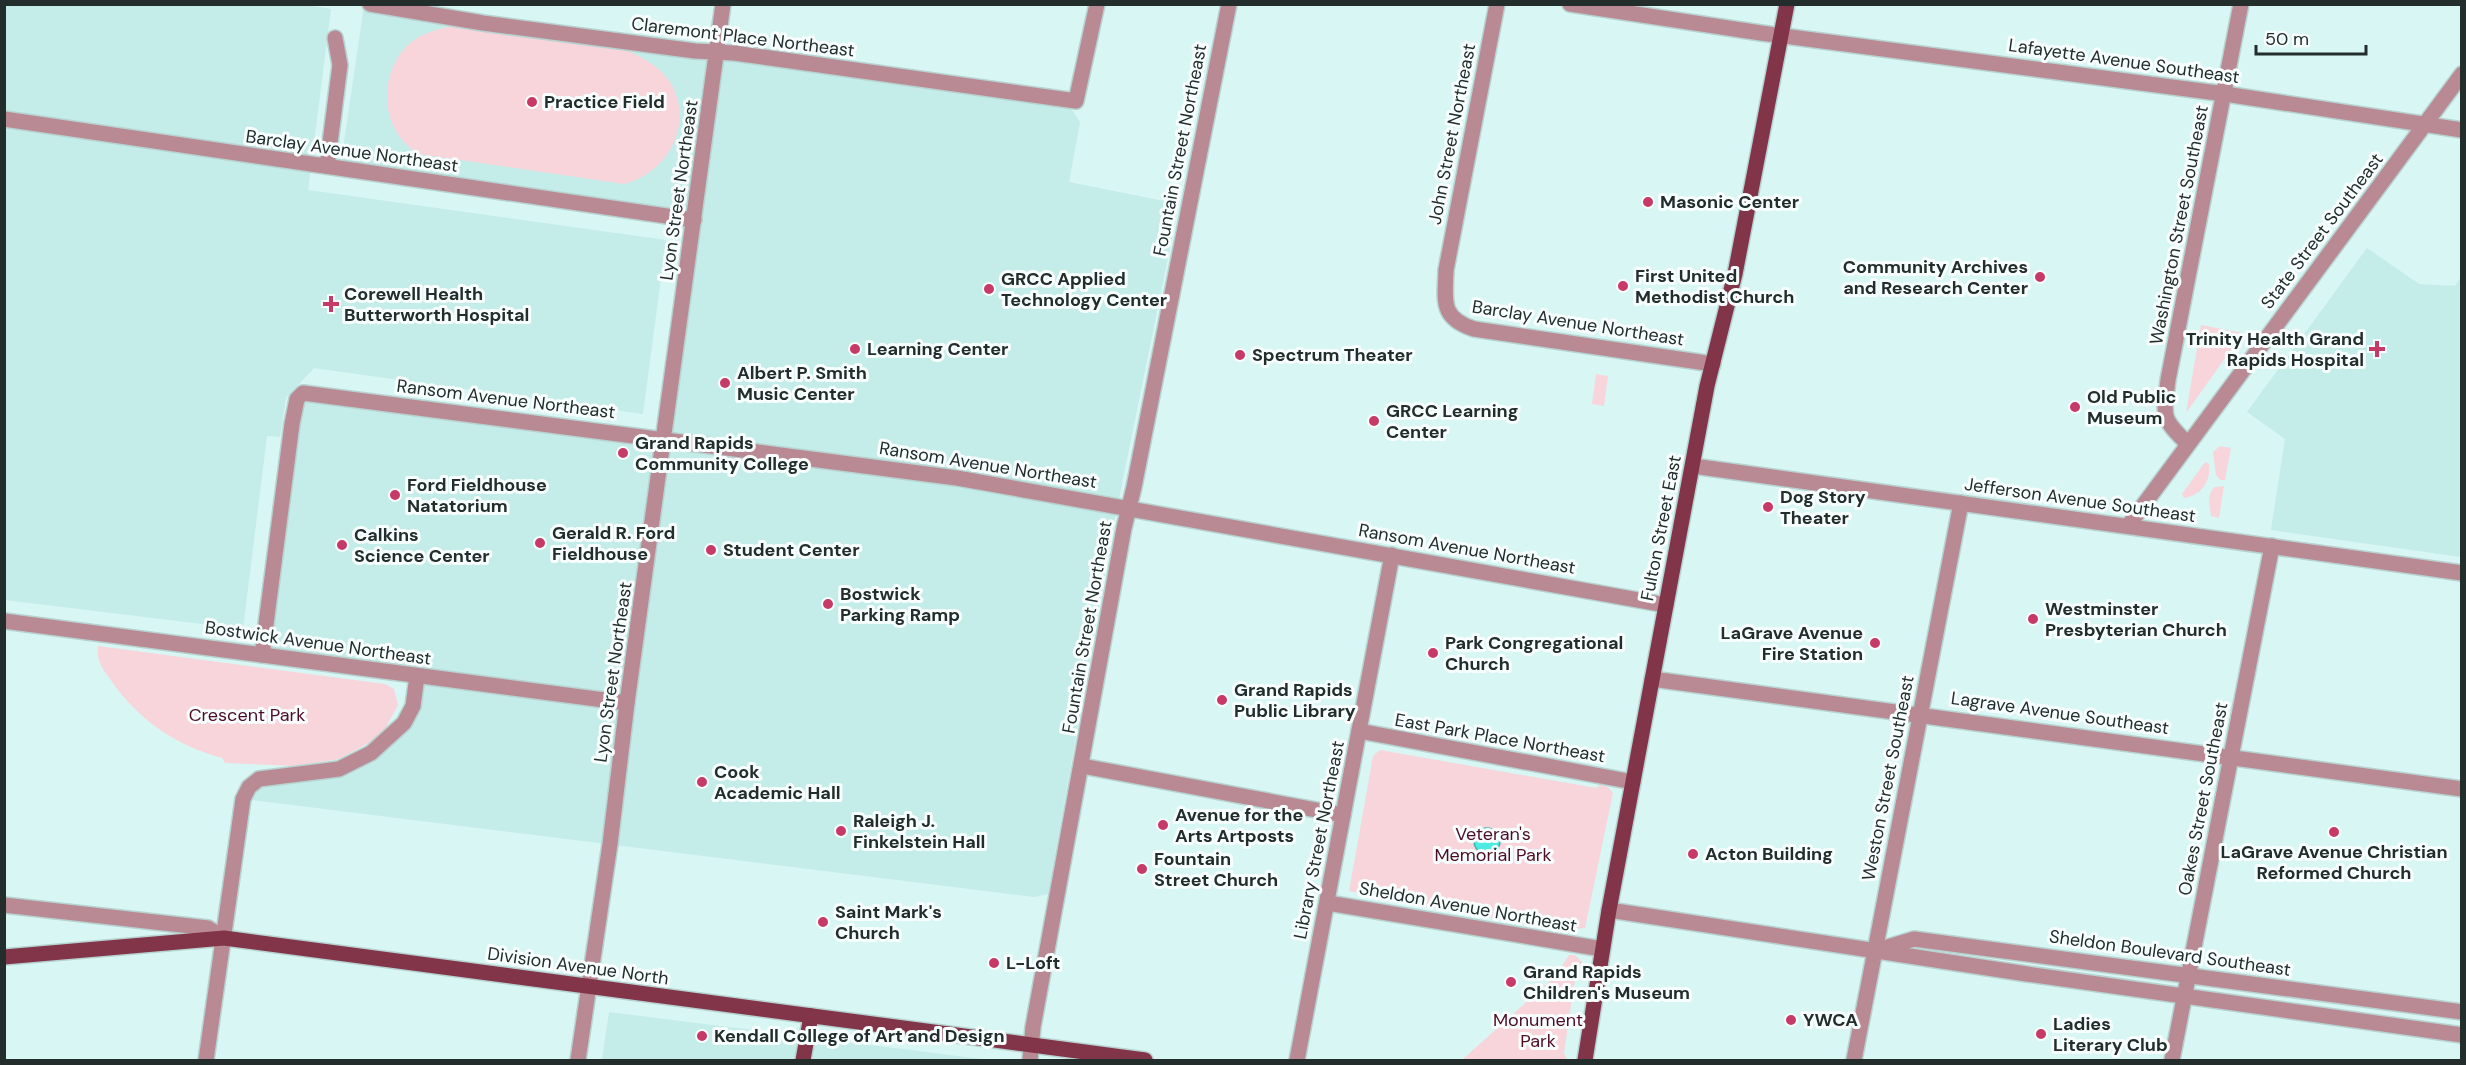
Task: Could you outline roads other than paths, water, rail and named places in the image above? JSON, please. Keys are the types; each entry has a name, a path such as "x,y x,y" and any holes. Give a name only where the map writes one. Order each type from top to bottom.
{"main road":[{"name":"Fulton Street East","path":"1585,1060 1602,949 1666,605 1713,364 1736,274 1787,4"},
{"name":"Division Avenue North","path":"4,957 224,938 811,1017 1031,1053 1145,1060"},
{"path":"803,1060 811,1017"}],"street":[{"name":"Claremont Place Northeast","path":"370,4 483,23 1076,101 1097,4"},
{"name":"Lyon Street Northeast","path":"579,1060 723,4"},
{"name":"Fountain Street Northeast","path":"1031,1053 1129,508 1229,4"},
{"name":"John Street Northeast","path":"1446,270 1497,4"},
{"name":"Lafayette Avenue Southeast","path":"1570,4 1781,35 2225,94 2462,130"},
{"name":"Washington Street Southeast","path":"2188,444 2170,426 2164,416 2168,380 2241,4"},
{"path":"327,166 340,65 335,38"},
{"name":"State Street Southeast","path":"2128,526 2462,74"},
{"name":"Barclay Avenue Northeast","path":"4,118 694,220"},
{"name":"Barclay Avenue Northeast","path":"1446,270 1445,299 1449,315 1458,324 1474,329 1713,364"},
{"name":"Ransom Avenue Northeast","path":"262,655 292,424 300,394 957,478 1666,605"},
{"name":"Jefferson Avenue Southeast","path":"1693,466 2462,573"},
{"name":"Weston Street Southeast","path":"1854,1060 1961,503"},
{"name":"Oakes Street Southeast","path":"2172,1060 2272,546"},
{"name":"Library Street Northeast","path":"1297,1060 1392,555"},
{"name":"Bostwick Avenue Northeast","path":"4,621 627,704"},
{"path":"206,1060 243,799 249,787 259,779 339,769 371,753 404,723 413,706 417,676"},
{"name":"Lagrave Avenue Southeast","path":"1652,679 1921,713 2462,789"},
{"name":"East Park Place Northeast","path":"1359,731 1633,782"},
{"path":"1082,766 1343,815"},
{"name":"Sheldon Avenue Northeast","path":"1328,903 1602,949"},
{"path":"4,905 208,928 224,938"},
{"name":"Sheldon Boulevard Southeast","path":"1609,910 2184,998 2462,1035"},
{"name":"Sheldon Boulevard Southeast","path":"1875,951 1914,939 2462,1012"}],"water":[{"path":"1487,828 1496,832 1500,841 1496,850 1487,854 1478,850 1474,841 1478,832"}],"place":[{"name":"Practice Field","path":"532,102"},
{"name":"Masonic Center","path":"1648,202"},
{"name":"Community Archives and Research Center","path":"2040,277"},
{"name":"First United Methodist Church","path":"1623,286"},
{"name":"GRCC Applied Technology Center","path":"989,289"},
{"name":"Corewell Health Butterworth Hospital","path":"331,304"},
{"name":"Learning Center","path":"855,349"},
{"name":"Trinity Health Grand Rapids Hospital","path":"2377,349"},
{"name":"Spectrum Theater","path":"1240,355"},
{"name":"Albert P. Smith Music Center","path":"725,383"},
{"name":"Old Public Museum","path":"2075,407"},
{"name":"GRCC Learning Center","path":"1374,421"},
{"name":"Grand Rapids Community College","path":"623,453"},
{"name":"Ford Fieldhouse Natatorium","path":"395,495"},
{"name":"Dog Story Theater","path":"1768,507"},
{"name":"Gerald R. Ford Fieldhouse","path":"540,543"},
{"name":"Calkins Science Center","path":"342,545"},
{"name":"Student Center","path":"711,550"},
{"name":"Bostwick Parking Ramp","path":"828,604"},
{"name":"Westminster Presbyterian Church","path":"2033,619"},
{"name":"LaGrave Avenue Fire Station","path":"1875,643"},
{"name":"Park Congregational Church","path":"1433,653"},
{"name":"Grand Rapids Public Library","path":"1222,700"},
{"name":"Cook Academic Hall","path":"702,782"},
{"name":"Avenue for the Arts Artposts","path":"1163,825"},
{"name":"Raleigh J. Finkelstein Hall","path":"841,831"},
{"name":"LaGrave Avenue Christian Reformed Church","path":"2334,832"},
{"name":"Acton Building","path":"1693,854"},
{"name":"Fountain Street Church","path":"1142,869"},
{"name":"Saint Mark's Church","path":"823,922"},
{"name":"L-Loft","path":"994,963"},
{"name":"Grand Rapids Children's Museum","path":"1511,982"},
{"name":"YWCA","path":"1791,1020"},
{"name":"Ladies Literary Club","path":"2041,1034"},
{"name":"Kendall College of Art and Design","path":"702,1036"}],"park label":[{"name":"Crescent Park","path":"247,715"},
{"name":"Veteran's Memorial Park","path":"1493,844"},
{"name":"Monument Park","path":"1538,1030"}]}
